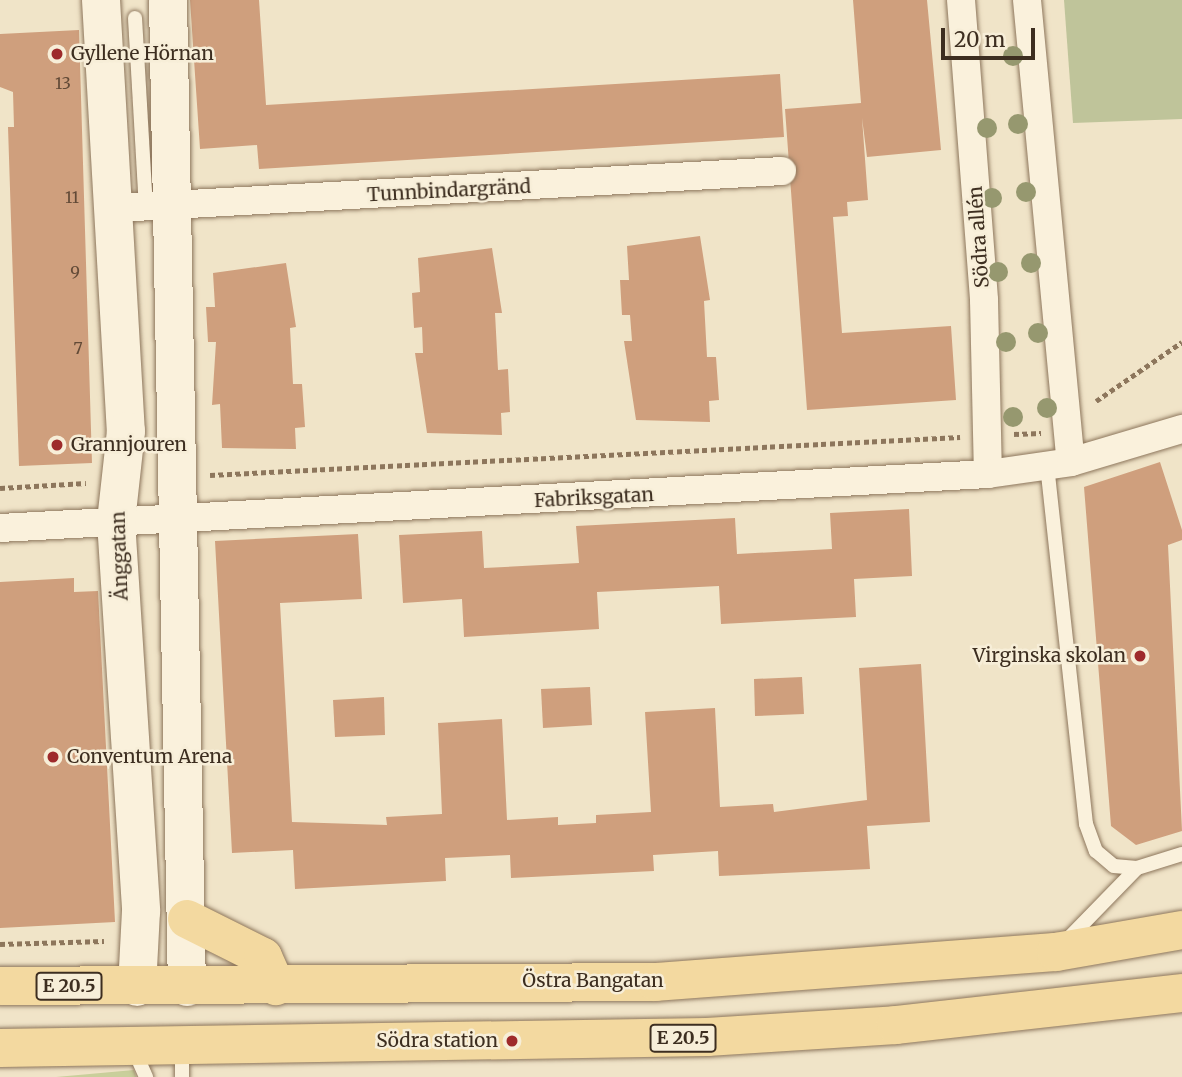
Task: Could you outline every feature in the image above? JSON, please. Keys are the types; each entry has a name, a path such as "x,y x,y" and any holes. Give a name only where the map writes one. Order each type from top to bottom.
{"main road":[{"path":"187,919 263,957 276,986"},
{"name":"Östra Bangatan","path":"0,986 187,988 656,982 1056,952 1182,930"},
{"path":"137,987 139,1061"},
{"path":"182,1061 187,988"},
{"name":"E 20.5","path":"0,1048 139,1061 182,1061 815,1031 1182,993"}],"street":[{"name":"Änggatan","path":"101,0 146,206 175,477 187,988"},
{"name":"Änggatan","path":"137,987 142,911 116,521 167,0"},
{"name":"Södra allén","path":"961,0 984,300 988,474"},
{"path":"1027,0 1059,464"},
{"name":"Tunnbindargränd","path":"146,206 782,171"},
{"name":"Fabriksgatan","path":"0,527 988,474 1059,464 1182,429"}],"lane":[{"path":"135,18 146,206"},
{"path":"1059,464 1086,824 1096,851 1114,866 1137,869 1182,854"},
{"path":"1056,952 1137,869"}],"path":[{"path":"1096,401 1182,342"},
{"path":"175,477 1042,433"},
{"path":"0,488 120,481"},
{"path":"0,944 108,941"}],"green space":[{"path":"1064,0 1182,0 1182,119 1073,123"},
{"path":"134,1070 136,1077 56,1077"}],"building":[{"path":"190,0 259,0 266,105 780,74 784,137 259,169 257,145 200,149"},
{"path":"853,0 927,0 941,150 867,157 862,118 868,200 847,202 848,216 833,217 842,333 951,326 956,400 807,410 785,109 861,103"},
{"path":"79,30 92,463 19,466 8,127 14,127 13,92 0,87 0,34"},
{"path":"700,236 710,300 704,301 707,357 716,357 719,400 709,401 710,422 636,420 624,341 632,341 630,315 622,315 620,280 629,280 627,246"},
{"path":"492,248 502,313 495,313 498,370 508,369 510,412 501,413 502,435 427,433 415,353 423,353 422,327 414,328 412,293 420,292 418,258"},
{"path":"286,263 296,327 290,328 293,384 302,384 305,427 295,428 296,449 222,448 220,404 212,405 216,342 208,342 206,307 215,307 213,273"},
{"name":"Virginska skolan","path":"1160,462 1182,530 1182,540 1168,545 1182,831 1136,845 1111,826 1084,487"},
{"path":"909,509 912,576 854,579 856,617 721,624 719,586 597,592 599,629 464,637 462,599 403,603 399,535 482,531 484,568 579,563 576,526 735,518 737,554 832,549 830,513"},
{"path":"358,534 362,599 280,603 292,822 387,825 386,817 442,814 438,723 502,719 507,820 558,817 558,825 596,823 596,815 651,812 645,712 715,708 720,807 773,804 774,812 867,800 859,668 921,664 930,822 867,826 870,869 719,876 718,851 653,855 654,871 511,878 510,855 445,858 446,881 295,889 293,850 232,853 215,541"},
{"name":"Conventum Arena","path":"74,578 74,592 98,591 115,922 0,928 0,582"},
{"path":"802,677 804,714 755,716 754,679"},
{"path":"590,687 592,725 543,728 541,689"},
{"path":"384,697 385,735 335,737 333,700"}],"place":[{"name":"Gyllene Hörnan","path":"57,54"},
{"name":"Grannjouren","path":"57,445"},
{"name":"Virginska skolan","path":"1140,656"},
{"name":"Conventum Arena","path":"53,757"},
{"name":"Södra station","path":"512,1041"}]}
